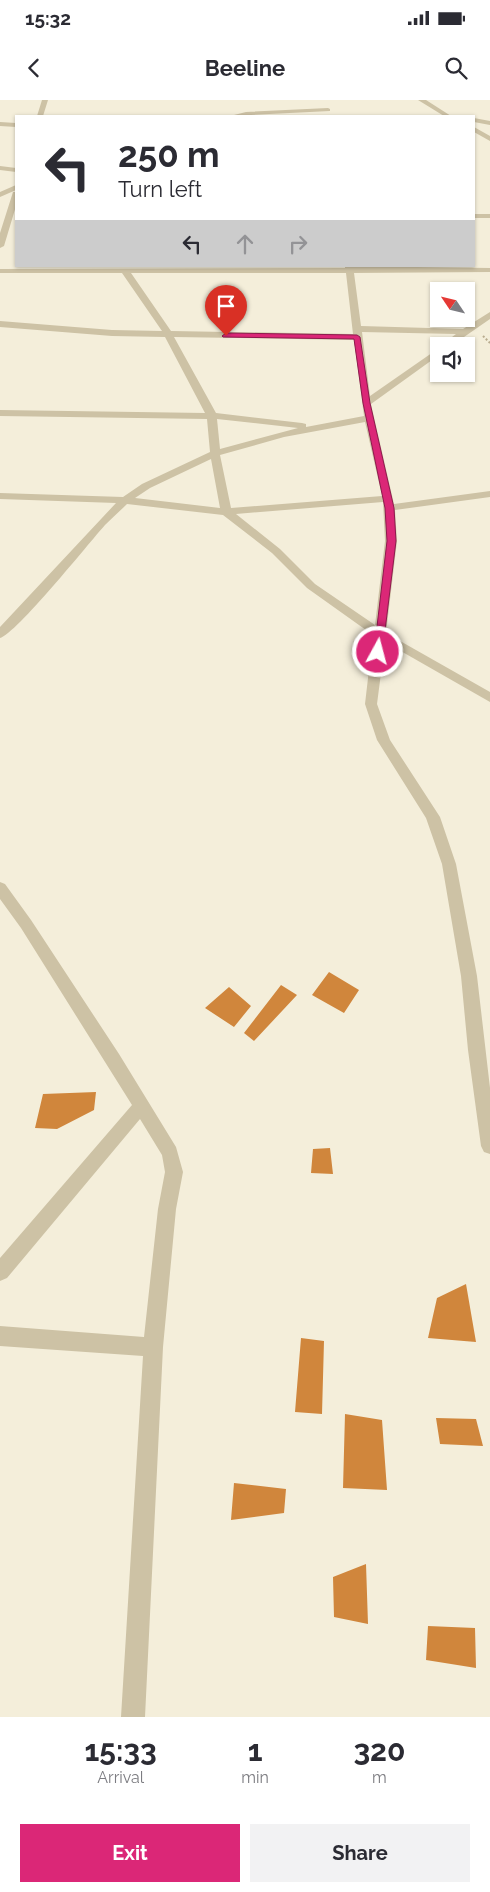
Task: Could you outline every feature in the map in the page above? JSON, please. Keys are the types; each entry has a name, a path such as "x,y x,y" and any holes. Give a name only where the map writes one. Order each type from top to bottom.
{"street":[{"path":"40,115 45,100"},
{"path":"240,115 329,113 327,100"},
{"path":"421,100 446,115"},
{"path":"438,112 452,115"},
{"path":"475,120 490,123"},
{"path":"0,124 15,125"},
{"path":"475,130 490,139"},
{"path":"0,168 15,170"},
{"path":"0,195 15,188"},
{"path":"0,246 12,220 15,200"},
{"path":"475,216 490,216"},
{"path":"350,268 366,403 388,503 392,541 371,704 384,740 433,818 449,864 486,1096 490,1146"},
{"path":"0,271 350,268 490,270"},
{"path":"125,271 168,334 212,416 215,453 226,512 276,551 311,586 381,636 490,698"},
{"path":"458,337 490,315"},
{"path":"0,324 168,334 465,332"},
{"path":"366,403 430,357"},
{"path":"0,413 212,416 264,420 311,428"},
{"path":"0,634 18,617 125,500 146,486 215,453 311,428 370,418"},
{"path":"0,496 125,500 226,512 388,503 490,494"},
{"path":"0,888 26,924 170,1153 174,1172 167,1209 153,1347 132,1717"},
{"path":"0,1272 141,1106"},
{"path":"0,1336 153,1347"}],"building":[{"path":"329,972 359,990 344,1013 312,995"},
{"path":"281,985 297,995 254,1041 244,1033"},
{"path":"229,987 251,1006 234,1027 205,1008"},
{"path":"96,1092 94,1110 57,1129 35,1128 43,1094"},
{"path":"330,1148 333,1174 311,1173 313,1149"},
{"path":"466,1284 476,1342 428,1338 437,1298"},
{"path":"301,1338 324,1341 322,1414 295,1412"},
{"path":"345,1414 382,1420 387,1490 343,1488"},
{"path":"436,1418 476,1419 483,1446 440,1444"},
{"path":"234,1483 286,1489 284,1513 231,1520"},
{"path":"366,1564 368,1624 334,1617 333,1577"},
{"path":"428,1626 475,1628 476,1668 426,1660"}],"route":[{"path":"226,336 357,337 366,403 390,508 392,541 378,652"}]}
